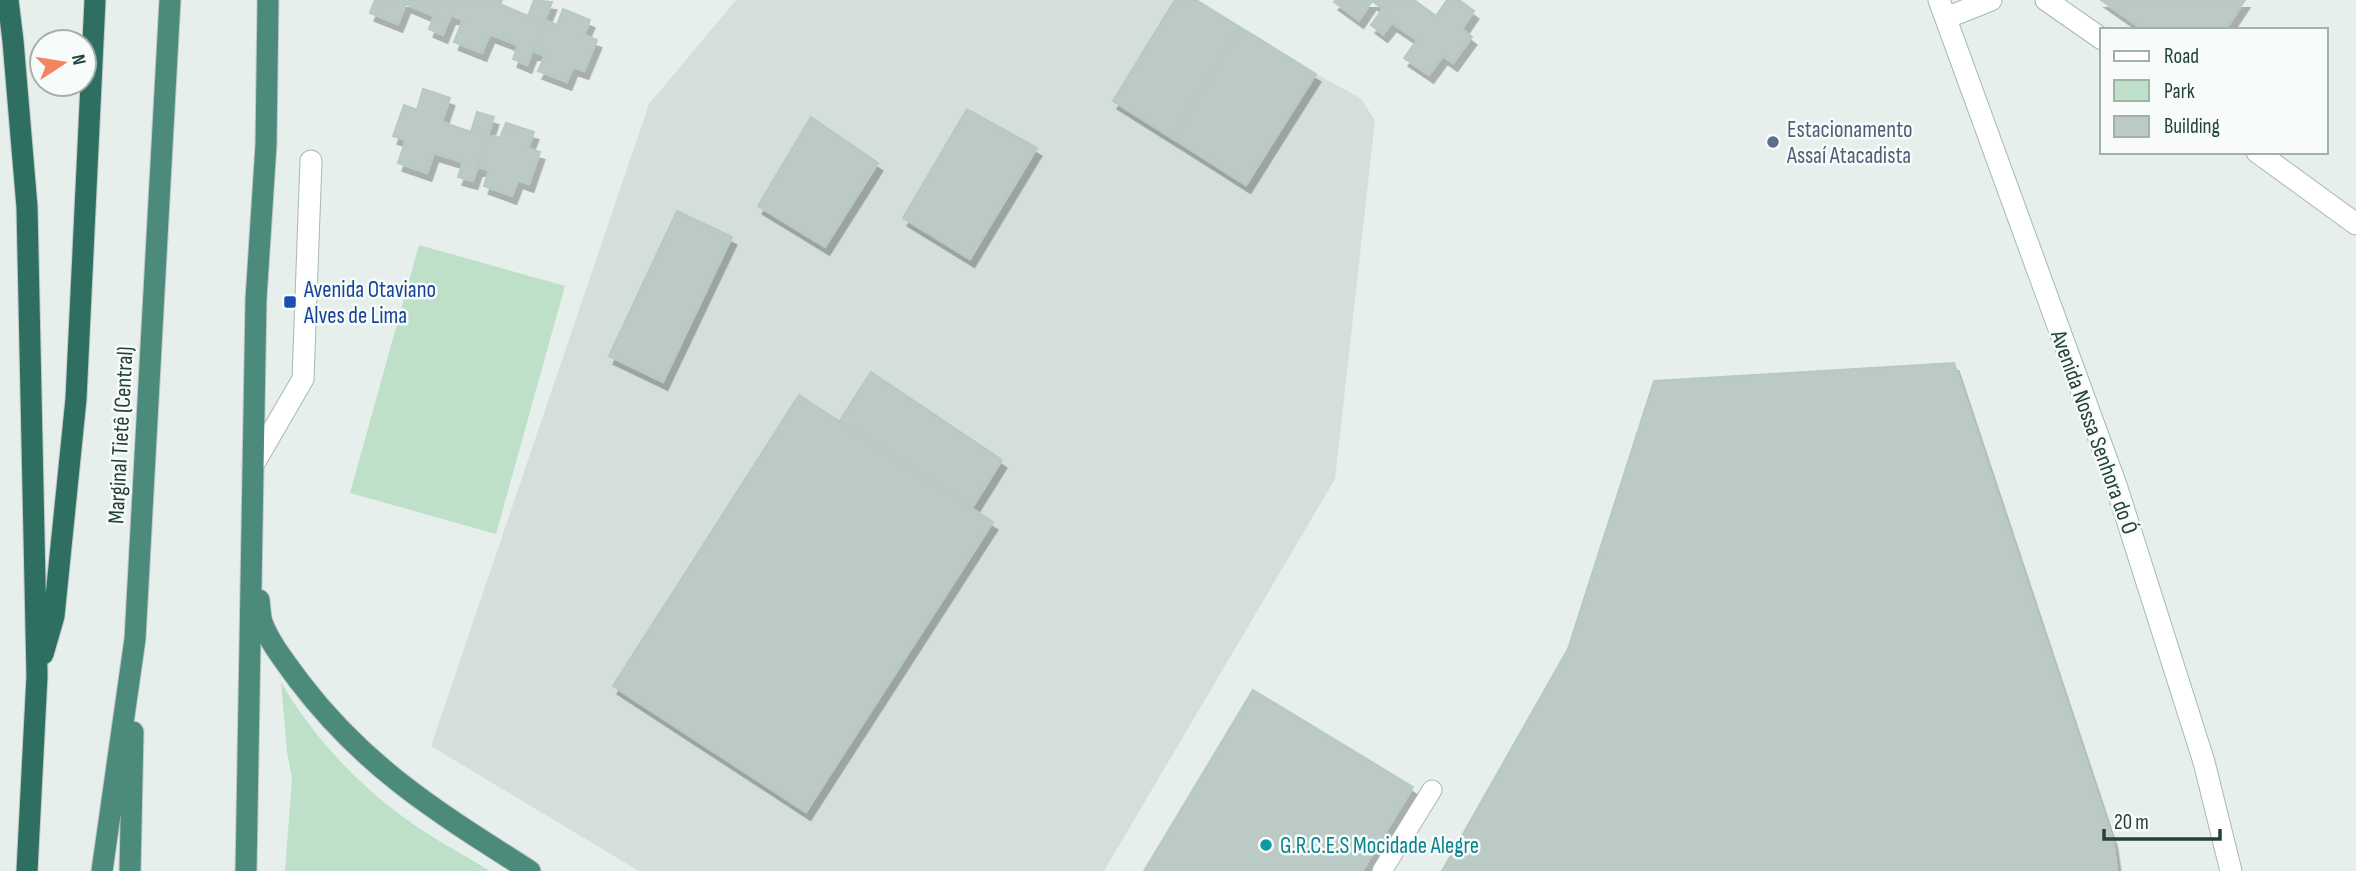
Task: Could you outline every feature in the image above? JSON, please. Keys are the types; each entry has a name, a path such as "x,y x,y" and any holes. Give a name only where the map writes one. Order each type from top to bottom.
{"highway":[{"path":"0,19 1,0"},
{"path":"8,0 27,207 37,676 27,871"},
{"path":"37,676 54,616 76,399 95,0"},
{"name":"Marginal Tietê (Central)","path":"102,871 135,639 170,0"},
{"path":"246,871 256,299 266,145 268,0"},
{"path":"252,558 262,621 285,662 325,716 362,753 404,788 530,871"},
{"path":"130,871 135,639"}],"main road":[{"path":"1942,9 1991,0"},
{"path":"2046,0 2100,38"},
{"name":"Avenida Nossa Senhora do Ó","path":"1942,9 2116,485 2204,762 2231,871"},
{"path":"2260,154 2356,224"},
{"path":"253,465 303,379 311,161"}],"lane":[{"path":"1382,871 1432,790"}],"shaded area":[{"path":"736,0 1196,0 1360,98 1375,120 1335,479 1104,871 639,871 431,746 649,104"}],"green space":[{"path":"419,245 565,286 496,534 350,493"},
{"path":"281,682 316,734 374,794 414,825 490,871 285,871 292,778"}],"building":[{"path":"375,0 457,0 443,35 429,29 434,16 406,4 398,24 370,13"},
{"path":"457,0 502,0 500,4 528,16 534,0 552,2 527,65 513,59 518,45 490,34 482,53 454,42 463,20 451,15"},
{"path":"1175,0 1196,0 1240,27 1172,138 1113,101"},
{"path":"1389,0 1382,8 1372,1 1359,20 1334,2"},
{"path":"1389,0 1414,0 1436,16 1447,0 1459,0 1474,11 1462,29 1472,37 1453,63 1443,56 1429,75 1404,58 1417,40 1392,23 1383,34 1371,25"},
{"path":"2101,0 2245,0 2226,28 2141,28"},
{"path":"563,9 590,20 584,35 597,40 584,71 573,67 567,82 538,71 545,56 533,51 545,20 557,25"},
{"path":"1240,27 1316,74 1246,185 1172,138"},
{"path":"423,89 450,98 442,122 471,132 477,112 494,117 473,181 458,177 463,162 434,153 427,173 398,163 406,140 393,136 404,105 417,110"},
{"path":"967,109 1037,148 970,259 903,218"},
{"path":"811,117 878,163 825,247 758,206"},
{"path":"506,123 534,132 528,148 540,152 529,184 518,180 512,196 484,186 489,170 477,167 488,135 500,138"},
{"path":"677,211 732,237 663,382 609,356"},
{"path":"1954,363 2113,841 2117,871 1442,871 1568,649 1654,381"},
{"path":"871,372 1002,460 972,508 839,422"},
{"path":"799,395 993,522 806,812 613,686"},
{"path":"1253,690 1413,787 1362,871 1144,871"}],"place":[{"name":"Estacionamento Assaí Atacadista","path":"1773,142"},
{"name":"Avenida Otaviano Alves de Lima","path":"290,302"},
{"name":"G.R.C.E.S Mocidade Alegre","path":"1266,845"}]}
